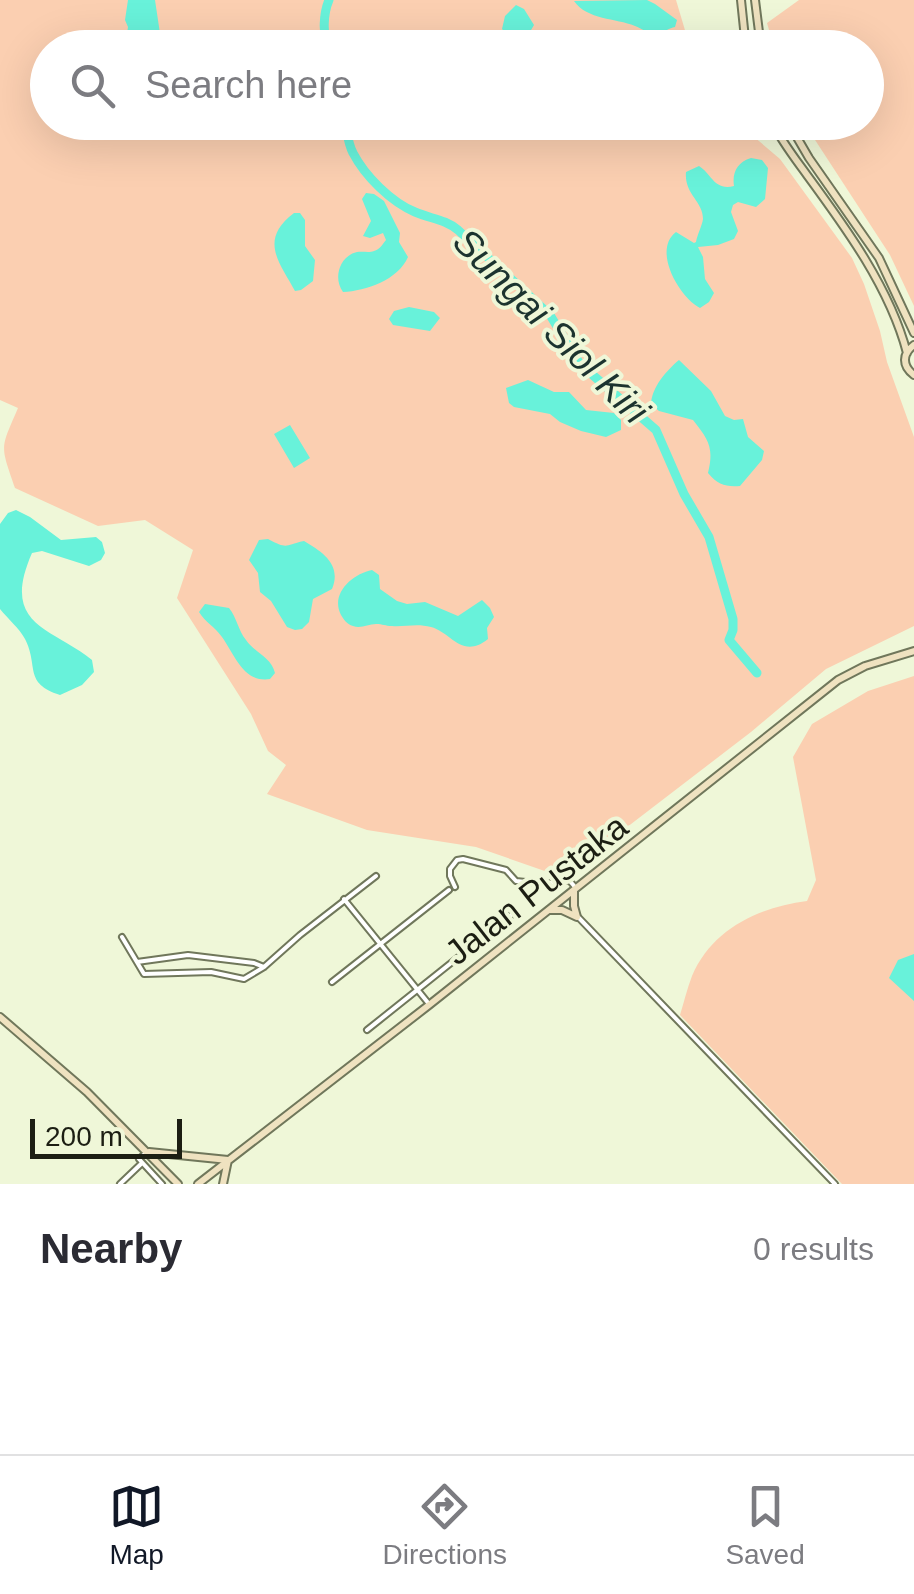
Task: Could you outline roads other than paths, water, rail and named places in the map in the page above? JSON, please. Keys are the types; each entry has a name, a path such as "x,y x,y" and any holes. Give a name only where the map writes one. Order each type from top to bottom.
{"street":[{"path":"741,0 744,30"},
{"path":"755,0 759,30"},
{"path":"781,140 880,285 903,337 905,362 913,375"},
{"path":"798,140 879,258 914,333"},
{"path":"906,353 914,345"},
{"name":"Jalan Pustaka","path":"198,1184 838,680 865,666 914,650"},
{"path":"332,982 452,888 450,869 463,858 506,870 516,881 545,884 569,880 575,889 578,916"},
{"path":"122,937 144,974 212,972 244,979 376,876"},
{"path":"344,899 430,1005"},
{"path":"562,900 835,1184"},
{"path":"549,910 578,916"},
{"path":"367,1030 515,912"},
{"path":"136,962 188,955 264,967"},
{"path":"0,1017 87,1092 178,1184"},
{"path":"162,1184 139,1159 148,1152 228,1160 223,1184"},
{"path":"120,1184 142,1163"}],"water":[{"path":"128,0 155,0 159,30 128,30"},
{"path":"647,0 677,20 675,27 667,30 644,30 586,12 574,1"},
{"path":"516,5 524,9 534,25 531,30 503,30 505,16"},
{"path":"751,158 762,160 768,168 765,199 756,207 738,202 733,205 731,212 738,231 734,239 698,247 705,279 714,293 700,308 677,284 668,261 669,240 676,232 696,242 702,222 686,172 699,166 718,184 734,186 736,169"},
{"path":"366,193 384,201 408,257 397,272 380,283 343,292 338,275 346,258 376,250 386,240 383,233 370,238 363,236 371,221 362,199"},
{"path":"294,213 300,213 305,220 305,246 315,260 313,281 295,291 275,252 277,233"},
{"path":"409,307 434,312 440,318 430,331 393,325 389,319 394,311"},
{"path":"679,360 711,391 725,416 743,419 748,437 764,451 762,460 740,486 722,484 708,473 709,445 693,420 659,411 651,404 660,380"},
{"path":"528,380 554,392 569,392 586,410 614,413 621,420 621,430 606,437 581,431 550,414 514,407 509,403 506,388"},
{"path":"290,425 310,458 294,468 274,434"},
{"path":"16,510 61,540 96,537 105,553 89,566 42,551 32,553 24,577 22,596 35,622 92,660 94,672 82,685 60,695 36,679 25,639 0,609 0,524 8,513"},
{"path":"268,539 283,546 304,541 333,566 332,589 313,599 309,622 302,629 287,627 271,601 260,592 258,573 249,560 259,540"},
{"path":"372,570 379,575 380,589 407,604 425,602 458,616 482,600 494,617 487,628 488,639 471,647 426,626 349,624 342,617 338,600 351,580"},
{"path":"205,604 229,608 246,640 273,668 275,673 270,679 246,672 199,612"},
{"path":"914,954 914,1001 889,978 898,960"}],"waterway":[{"name":"Sungai Siol Kiri","path":"324,30 329,0"},
{"name":"Sungai Siol Kiri","path":"349,140 364,171 380,187 406,208 458,230 550,315 580,364 656,430 684,494 709,537 733,619 729,640 757,673"}]}
